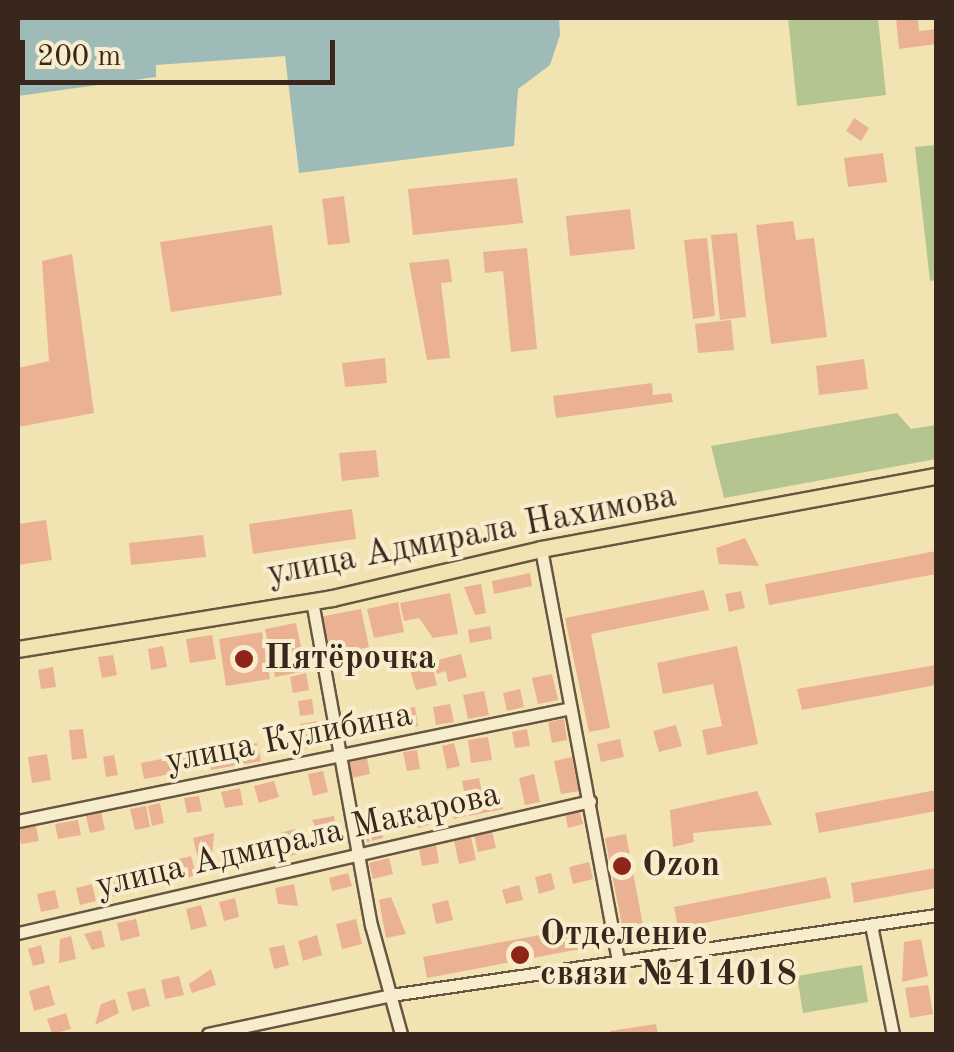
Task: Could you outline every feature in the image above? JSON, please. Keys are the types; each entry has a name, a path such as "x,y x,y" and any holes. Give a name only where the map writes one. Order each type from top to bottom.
{"main road":[{"name":"улица Адмирала Нахимова","path":"18,649 312,601 542,549 936,476"}],"street":[{"path":"542,549 619,967"},
{"path":"312,601 337,760 401,1034"},
{"name":"улица Кулибина","path":"18,821 337,760 571,708"},
{"name":"улица Адмирала Макарова","path":"18,934 590,801"},
{"path":"208,1034 391,995 619,967 936,915"},
{"path":"872,926 893,1034"}],"green space":[{"path":"788,18 878,18 886,95 797,106"},
{"path":"936,145 936,280 930,281 915,147"},
{"path":"897,413 911,429 936,425 936,459 724,498 711,446"},
{"path":"862,965 868,1002 803,1013 797,976"}],"water":[{"path":"18,18 559,18 560,35 550,65 518,89 514,146 299,173 285,56 156,65 156,77 18,96"}],"building":[{"path":"896,18 918,18 919,31 936,29 936,44 899,49"},
{"path":"854,118 869,128 861,141 846,131"},
{"path":"883,153 887,182 848,187 844,158"},
{"path":"517,178 523,223 413,235 408,189"},
{"path":"344,196 350,243 328,245 322,199"},
{"path":"630,209 635,249 570,256 566,216"},
{"path":"793,221 796,240 814,238 827,337 771,344 756,225"},
{"path":"272,225 282,295 171,312 160,242"},
{"path":"737,233 746,317 720,320 711,235"},
{"path":"707,238 715,316 693,319 684,240"},
{"path":"527,248 537,349 511,352 503,271 485,273 483,252"},
{"path":"72,254 94,413 18,427 18,368 49,361 42,261"},
{"path":"449,259 452,282 441,283 450,358 427,360 409,263"},
{"path":"731,320 734,350 698,353 695,324"},
{"path":"385,358 387,383 345,387 342,363"},
{"path":"864,359 868,389 819,395 816,366"},
{"path":"652,383 653,395 671,393 673,402 556,418 553,396"},
{"path":"376,450 379,477 342,481 339,453"},
{"path":"352,509 356,539 253,554 249,524"},
{"path":"46,520 52,560 18,565 18,524"},
{"path":"203,535 206,557 131,565 129,543"},
{"path":"745,538 759,566 719,564 716,548"},
{"path":"936,551 936,574 769,605 765,584"},
{"path":"530,573 532,586 494,594 492,581"},
{"path":"481,584 486,613 475,615 464,587"},
{"path":"704,590 709,610 591,634 610,728 589,732 565,618"},
{"path":"741,591 745,608 729,612 725,594"},
{"path":"450,593 458,634 433,638 419,618 404,621 400,603"},
{"path":"398,602 404,632 374,638 367,609"},
{"path":"361,609 369,647 326,657 319,617"},
{"path":"296,623 306,671 275,677 265,629"},
{"path":"490,626 492,639 470,643 468,630"},
{"name":"Пятёрочка","path":"262,632 270,679 226,686 219,639"},
{"path":"212,635 216,659 190,663 186,639"},
{"path":"163,646 167,667 151,670 148,649"},
{"path":"737,646 758,744 707,755 702,730 722,726 713,684 663,694 657,663"},
{"path":"461,654 467,677 448,682 446,671 437,674 434,661"},
{"path":"113,655 117,675 102,678 98,657"},
{"path":"431,661 437,685 416,690 409,667"},
{"path":"936,665 936,685 802,710 797,689"},
{"path":"53,667 56,687 41,689 38,670"},
{"path":"306,673 309,690 293,693 290,677"},
{"path":"552,674 558,700 538,704 532,678"},
{"path":"520,689 524,707 507,711 503,693"},
{"path":"484,691 489,715 468,719 463,695"},
{"path":"312,699 314,714 300,716 298,701"},
{"path":"450,704 454,722 436,725 433,707"},
{"path":"415,707 418,726 399,730 396,710"},
{"path":"564,719 567,740 552,743 548,722"},
{"path":"317,721 322,746 305,749 300,724"},
{"path":"676,725 682,746 659,752 653,731"},
{"path":"83,729 87,758 72,760 69,730"},
{"path":"527,729 530,746 515,748 512,732"},
{"path":"488,737 492,760 471,763 468,740"},
{"path":"620,739 624,757 601,762 597,744"},
{"path":"257,743 261,761 211,770 208,752"},
{"path":"454,743 460,766 447,769 442,746"},
{"path":"417,750 420,769 407,771 403,752"},
{"path":"197,752 201,768 144,779 141,763"},
{"path":"47,754 51,780 32,783 28,757"},
{"path":"114,755 118,775 106,777 103,757"},
{"path":"572,757 579,791 561,794 554,761"},
{"path":"367,758 370,774 352,778 349,762"},
{"path":"323,771 328,792 313,796 308,774"},
{"path":"534,774 540,802 525,805 519,778"},
{"path":"479,778 483,796 499,792 503,809 469,816 462,781"},
{"path":"274,781 279,797 259,803 254,786"},
{"path":"240,788 243,805 225,808 221,792"},
{"path":"936,790 936,811 819,833 815,813"},
{"path":"757,791 772,825 693,833 694,842 673,847 670,810"},
{"path":"461,795 466,816 454,819 449,799"},
{"path":"199,796 202,811 187,813 184,798"},
{"path":"160,803 164,823 152,826 148,806"},
{"path":"146,806 150,827 135,830 130,809"},
{"path":"427,809 431,824 418,828 414,812"},
{"path":"579,809 583,824 568,828 565,813"},
{"path":"101,812 105,830 90,833 86,816"},
{"path":"334,816 339,845 325,848 312,820"},
{"path":"78,820 81,835 58,839 55,824"},
{"path":"379,820 383,838 367,842 362,824"},
{"path":"36,826 39,841 21,844 19,829"},
{"path":"295,829 301,853 286,857 280,833"},
{"path":"492,831 496,848 478,852 474,835"},
{"path":"214,833 212,856 198,859 193,838"},
{"path":"626,834 644,931 624,936 605,838"},
{"path":"471,837 476,860 459,864 454,841"},
{"path":"261,841 265,861 248,865 243,845"},
{"path":"436,845 439,863 422,866 419,849"},
{"path":"191,856 196,875 179,880 174,860"},
{"path":"389,858 393,874 373,879 369,863"},
{"path":"589,862 593,879 573,884 569,867"},
{"path":"155,866 160,885 140,889 136,870"},
{"path":"936,868 936,888 854,903 851,883"},
{"path":"124,873 128,893 111,897 106,877"},
{"path":"348,873 352,886 332,891 329,878"},
{"path":"551,873 555,889 539,894 535,877"},
{"path":"826,877 831,898 678,928 674,907"},
{"path":"92,884 96,901 80,905 76,888"},
{"path":"294,884 298,906 278,904 275,888"},
{"path":"519,885 523,900 506,904 502,890"},
{"path":"55,890 59,908 41,912 37,894"},
{"path":"391,897 406,934 386,938 379,900"},
{"path":"235,898 239,917 224,921 219,902"},
{"path":"448,900 453,920 436,924 432,904"},
{"path":"201,905 207,926 191,930 186,909"},
{"path":"136,919 140,936 121,941 117,923"},
{"path":"356,919 362,944 342,949 336,924"},
{"path":"577,928 580,949 427,978 423,957"},
{"path":"101,930 105,947 92,950 84,934"},
{"path":"317,935 322,955 303,961 298,941"},
{"path":"71,936 76,959 59,963 60,939"},
{"path":"921,939 928,976 902,982 904,942"},
{"path":"41,945 45,963 33,966 28,949"},
{"path":"284,945 289,965 274,969 269,948"},
{"path":"211,969 216,985 192,993 189,984"},
{"path":"179,976 184,995 165,999 161,980"},
{"path":"49,985 55,1005 34,1011 29,991"},
{"path":"928,985 933,1014 910,1018 905,988"},
{"path":"145,988 150,1006 132,1011 127,992"},
{"path":"115,999 119,1013 95,1025 101,1004"},
{"path":"66,1013 71,1029 52,1034 47,1019"},
{"path":"656,1024 658,1034 610,1031"}],"place":[{"name":"Пятёрочка","path":"244,659"},
{"name":"Ozon","path":"622,866"},
{"name":"Отделение связи №414018","path":"520,955"}]}
